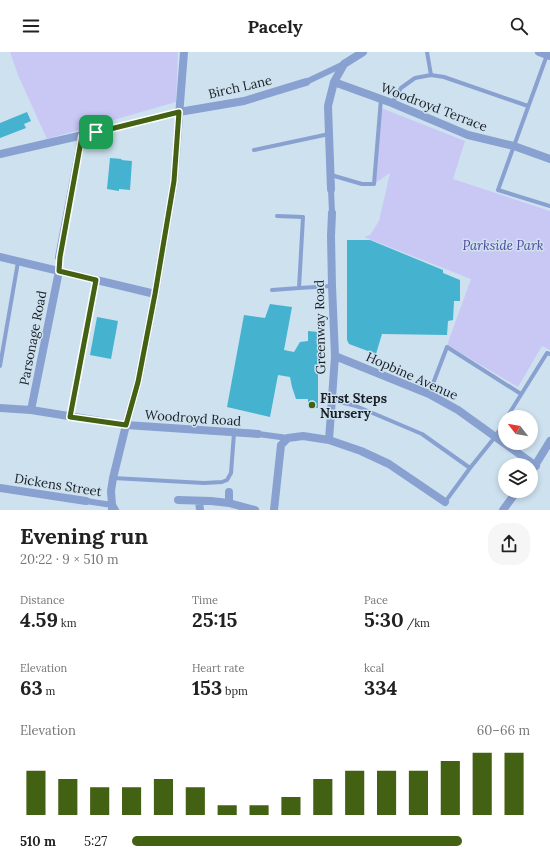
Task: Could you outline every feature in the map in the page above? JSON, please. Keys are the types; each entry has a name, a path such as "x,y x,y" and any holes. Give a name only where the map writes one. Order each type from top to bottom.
{"street":[{"path":"113,508 111,491 113,478 138,382 155,294 174,181 184,52"},
{"path":"306,82 344,64 363,52"},
{"path":"332,212 328,106 334,82 344,64"},
{"name":"Birch Lane","path":"179,112 244,101 306,82"},
{"name":"Woodroyd Terrace","path":"334,82 382,99 468,135 514,146 550,159"},
{"path":"0,154 82,136 179,112"},
{"path":"59,271 60,257 82,136"},
{"name":"Greenway Road","path":"329,440 335,356 332,286 332,212"},
{"path":"0,257 155,294"},
{"name":"Parsonage Road","path":"31,410 59,271"},
{"name":"Hopbine Avenue","path":"335,356 429,394 458,410 495,437 520,458"},
{"path":"0,408 31,410 126,425"},
{"name":"Woodroyd Road","path":"126,425 258,434"},
{"path":"258,434 288,438 303,436 329,440 361,451 389,464 445,502"},
{"path":"274,510 281,445 288,438"},
{"path":"538,461 550,441"},
{"name":"Dickens Street","path":"0,488 86,501 113,508"},
{"path":"229,492 229,503"},
{"path":"503,510 512,498"},
{"path":"178,500 229,503 255,510"},
{"path":"199,501 200,510"}],"lane":[{"path":"427,52 431,75"},
{"path":"545,54 498,190 550,206"},
{"path":"392,103 401,88 415,78 431,75 444,77 528,106"},
{"path":"331,175 362,184 374,184 382,99"},
{"path":"254,150 328,134"},
{"path":"277,216 303,216 299,288"},
{"path":"0,366 18,262"},
{"path":"70,417 96,280"},
{"path":"272,290 332,286"},
{"path":"429,394 447,347 521,394"},
{"path":"511,410 547,353 550,354"},
{"path":"332,400 356,406 422,434 470,468"},
{"path":"113,478 204,483 222,482 227,480 231,473 234,432"},
{"path":"445,502 498,432"}],"green space":[{"path":"10,52 178,52 176,102 47,139 18,75"},
{"name":"Parkside Park","path":"381,108 465,141 453,179 550,211 550,350 542,346 518,387 447,345 471,279 364,237 370,235 379,221 390,173 374,184"}],"building":[{"path":"27,112 31,121 24,124 26,128 0,138 0,123"},
{"path":"110,158 132,161 130,190 119,189 119,191 107,189"},
{"path":"347,240 370,240 443,270 443,273 460,280 460,301 454,301 453,320 448,321 447,335 382,334 376,354 349,344 347,340"},
{"path":"270,304 292,307 284,350 294,352 300,342 308,341 308,331 318,332 318,408 308,407 308,399 296,399 290,377 278,375 270,417 227,407 244,315 265,318"},
{"path":"97,317 118,321 111,359 90,355"}],"place":[{"name":"First Steps Nursery","path":"312,405"}],"route":[{"path":"179,112 174,181 155,294 138,382 126,425 70,417 96,280 59,271 60,257 82,136 96,132 179,112"}]}
